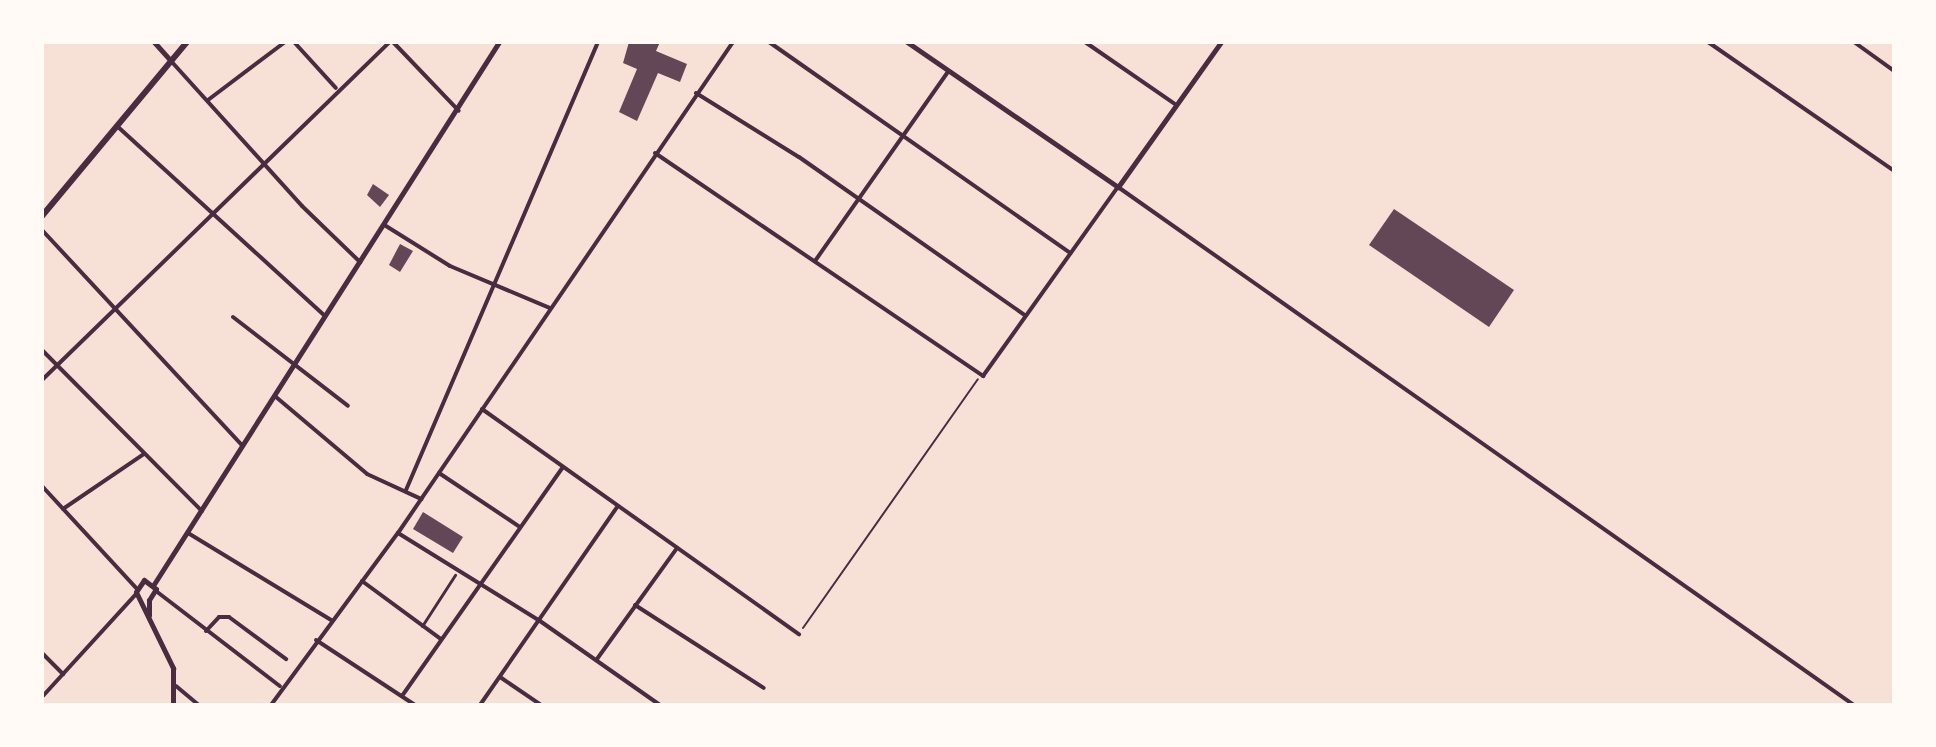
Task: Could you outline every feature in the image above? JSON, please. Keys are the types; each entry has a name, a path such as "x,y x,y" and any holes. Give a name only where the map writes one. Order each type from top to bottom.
{"main road":[{"path":"42,216 187,42"}],"street":[{"path":"154,42 265,165 360,262"},
{"path":"208,100 285,42"},
{"path":"294,42 336,88"},
{"path":"42,380 265,165 336,88 391,42 459,111"},
{"path":"145,600 459,111 499,42"},
{"path":"406,490 598,42"},
{"path":"271,705 280,686 398,533 733,42"},
{"path":"769,42 1070,253"},
{"path":"907,42 1854,705"},
{"path":"1085,42 1175,104"},
{"path":"655,153 983,376 1221,42"},
{"path":"1708,42 1894,171"},
{"path":"1854,42 1894,71"},
{"path":"815,261 948,72"},
{"path":"696,93 1025,315"},
{"path":"117,126 212,217 327,317"},
{"path":"386,226 450,266 550,308"},
{"path":"42,230 244,446"},
{"path":"233,317 298,363 348,406"},
{"path":"42,350 202,511"},
{"path":"276,397 352,464 421,499"},
{"path":"482,409 799,634"},
{"path":"63,509 144,454"},
{"path":"402,696 562,468"},
{"path":"438,472 520,527"},
{"path":"42,486 145,600 176,686 199,705"},
{"path":"480,705 618,506"},
{"path":"188,533 331,620"},
{"path":"398,533 540,621 660,705"},
{"path":"597,659 677,548"},
{"path":"42,697 136,591 166,565"},
{"path":"422,626 455,575"},
{"path":"148,580 206,631 280,686"},
{"path":"361,581 441,639"},
{"path":"635,605 764,688"},
{"path":"206,631 219,617 229,617 286,659"},
{"path":"316,640 415,705"},
{"path":"42,653 63,674"},
{"path":"500,676 541,705"},
{"path":"173,705 176,686"}],"path":[{"path":"799,634 972,382 983,376"}],"building":[{"path":"629,42 660,42 656,51 687,64 680,82 658,73 637,121 619,112 637,69 623,63"},
{"path":"373,184 389,195 380,207 367,195"},
{"path":"1394,209 1514,290 1489,327 1369,245"},
{"path":"400,244 413,251 400,272 389,265"},
{"path":"423,512 463,537 453,553 413,529"}]}
